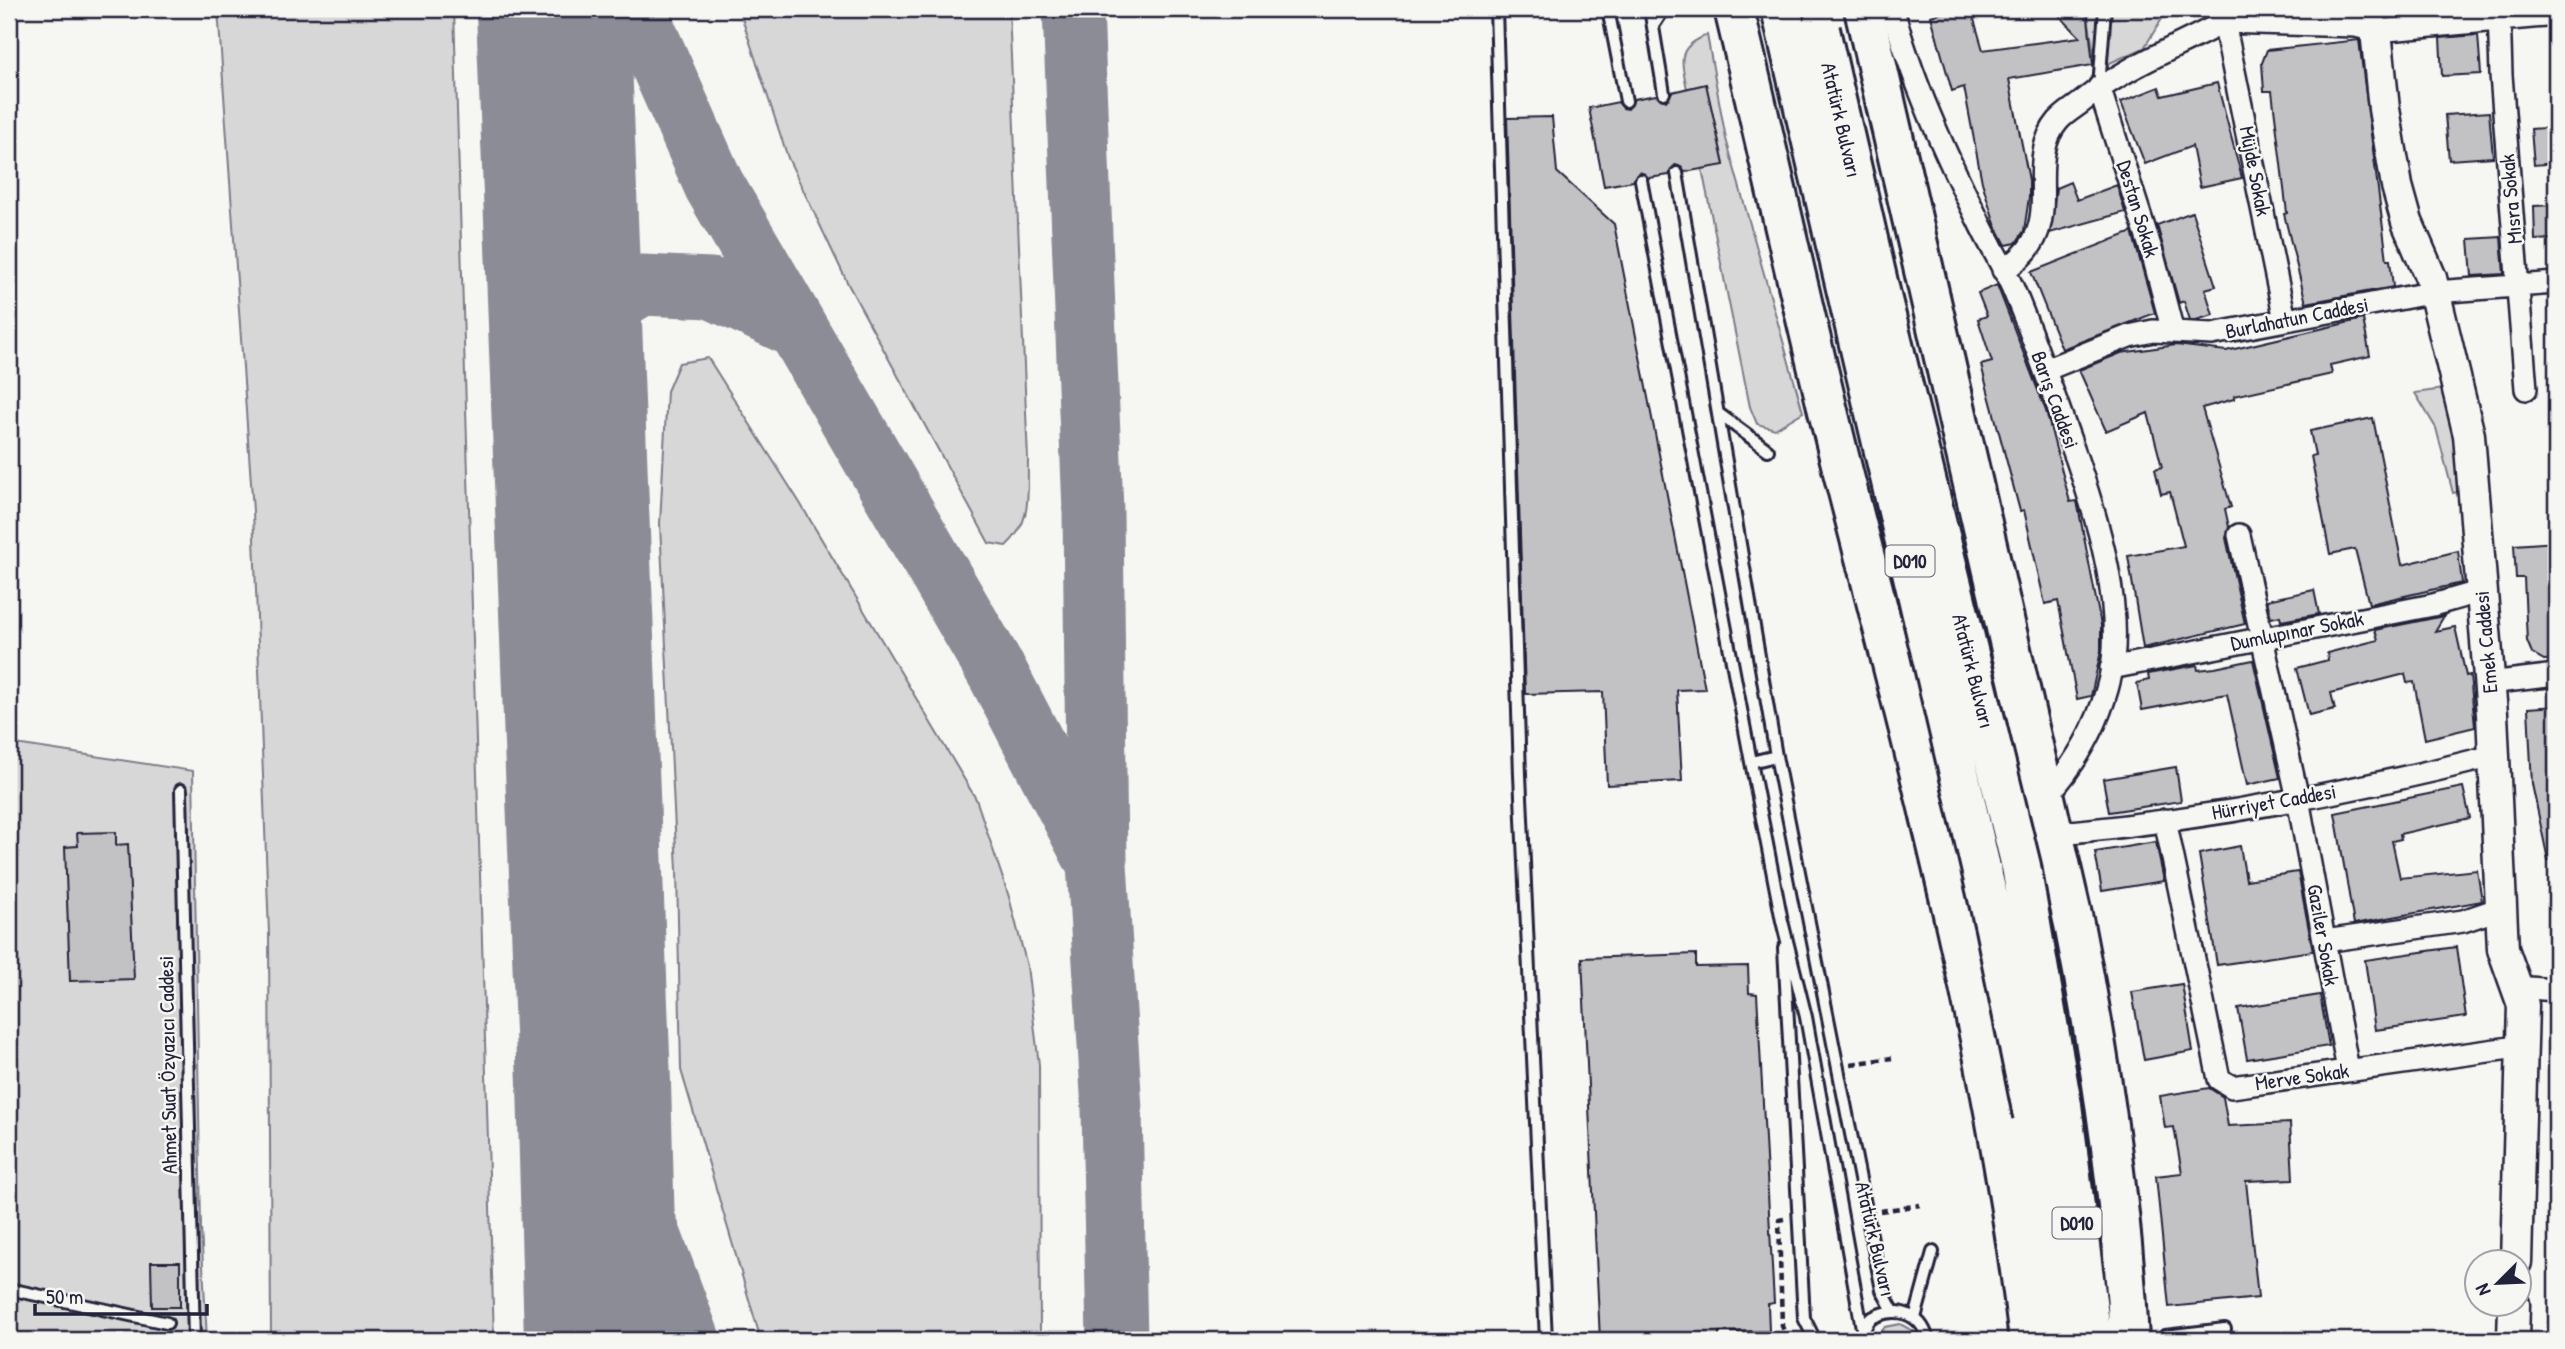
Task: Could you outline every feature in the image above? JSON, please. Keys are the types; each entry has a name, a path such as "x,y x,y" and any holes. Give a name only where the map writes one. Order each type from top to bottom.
{"highway":[{"path":"1734,9 1843,471 1934,824 1970,986 2019,1254 2029,1340"},
{"name":"Atatürk Bulvarı","path":"1781,9 1995,928 2047,1110 2092,1340"},
{"name":"Atatürk Bulvarı","path":"1816,9 1882,300 2021,866 2047,1110 2057,1340"},
{"path":"1864,9 2091,1013 2124,1260 2129,1340"}],"street":[{"name":"Barış Caddesi","path":"1893,9 1914,71 1947,152 2003,270 2045,370 2088,493 2104,554 2113,628 2111,668 2100,714 2048,816"},
{"path":"2003,270 2024,258 2040,227 2048,139 2058,121 2099,87 2227,15 2356,26 2376,31 2499,14 2556,15"},
{"name":"Mısra Sokak","path":"2499,14 2526,389"},
{"name":"Müjde Sokak","path":"2227,15 2285,320"},
{"name":"Emek Caddesi","path":"2376,31 2384,109 2397,186 2407,222 2435,292 2469,435 2489,682 2503,949 2523,1005 2517,1248"},
{"name":"Destan Sokak","path":"2099,87 2154,259 2173,332"},
{"name":"Burlahatun Caddesi","path":"2045,370 2129,336 2153,331 2212,334 2435,292 2556,283"},
{"name":"Gaziler Sokak","path":"2239,535 2265,638 2298,799 2348,1070"},
{"name":"Dumlupınar Sokak","path":"2111,668 2433,604 2482,591"},
{"path":"2489,682 2556,675"},
{"name":"Hürriyet Caddesi","path":"2048,816 2165,820 2298,799 2493,756"},
{"name":"Merve Sokak","path":"2165,820 2219,1079 2232,1087 2524,1046"},
{"path":"2325,941 2463,921 2501,908"},
{"path":"2515,987 2556,990"},
{"path":"2513,1340 2514,1318"}],"lane":[{"path":"1496,9 1519,748 1546,1340"},
{"path":"1608,9 1626,101"},
{"path":"1650,9 1655,23 1664,93"},
{"path":"1655,23 1664,9"},
{"path":"2099,87 2105,9"},
{"name":"Atatürk Bulvarı","path":"1677,173 1776,756 1882,1290 1893,1311"},
{"name":"Atatürk Bulvarı","path":"1641,180 1782,921 1806,1017 1862,1328"},
{"path":"1719,415 1768,450"},
{"path":"1751,762 1776,756"},
{"name":"Ahmet Suat Özyazıcı Caddesi","path":"181,790 194,1340"},
{"name":"Atatürk Bulvarı","path":"1782,921 1804,1318 1815,1340"},
{"name":"Atatürk Bulvarı","path":"1915,1318 1933,1252"},
{"path":"9,1289 167,1323"},
{"name":"Atatürk Bulvarı","path":"1858,1340 1862,1328 1870,1319 1893,1311 1915,1318 1923,1326 1928,1340"},
{"path":"2166,1340 2165,1336 2225,1329"}],"path":[{"path":"1779,1220 1782,1326 1788,1340"}],"shaded area":[{"path":"218,9 454,9 494,1340 271,1340 269,934 253,511"},
{"path":"739,9 1009,9 1028,484 1025,517 1015,537 1006,546 989,543 849,286 788,158"},
{"path":"2087,9 2168,9 2144,48 2096,69"},
{"path":"1707,35 1726,139 1803,412 1775,429 1757,424 1750,407 1702,169 1724,164 1706,85 1687,89 1683,70 1685,50"},
{"path":"708,358 800,503 976,799 1009,897 1027,966 1039,1065 1040,1340 761,1340 681,1070 677,870 660,524 667,391 679,363"},
{"path":"2458,387 2471,489 2453,493 2436,428 2415,393"},
{"path":"9,743 193,771 201,1228 207,1340 9,1340"},
{"path":"1900,1324 1913,1331 1917,1340 1875,1340 1885,1327"}],"building":[{"path":"1954,9 1971,9 1983,50 2080,37 2053,9 2087,9 2093,65 2009,79 2029,180 2024,231 2016,243 2006,245 1995,224 1982,182 1964,87 1952,91 1931,16"},
{"path":"2478,35 2481,74 2442,76 2440,38"},
{"path":"2359,40 2387,260 2390,260 2393,287 2306,303 2284,214 2287,213 2272,91 2264,91 2262,63 2267,50"},
{"path":"2217,83 2242,178 2200,187 2192,146 2145,164 2121,102 2159,87 2162,96"},
{"path":"1706,84 1724,165 1685,172 1675,165 1669,175 1649,178 1640,172 1633,181 1604,186 1589,108 1618,102 1628,109 1634,99 1656,95 1666,101 1672,92"},
{"path":"2489,112 2493,157 2449,160 2445,115"},
{"path":"1552,117 1557,172 1614,224 1705,689 1677,690 1682,781 1607,785 1603,692 1525,694 1507,118"},
{"path":"2556,127 2556,163 2534,165 2531,129"},
{"path":"2070,182 2077,200 2117,185 2125,212 2050,233 2056,188"},
{"path":"2556,205 2556,239 2535,240 2534,206"},
{"path":"2192,212 2216,286 2205,289 2213,315 2196,320 2190,320 2184,301 2179,303 2157,225"},
{"path":"2132,232 2155,313 2062,349 2031,272"},
{"path":"2501,237 2504,274 2472,276 2469,239"},
{"path":"1997,285 2046,411 2070,502 2077,501 2101,625 2101,651 2091,696 2077,699 2058,601 2045,604 2024,510 2020,511 1981,365 1992,362 1978,319 1987,316 1978,293"},
{"path":"2363,319 2370,356 2330,365 2332,374 2234,396 2234,399 2202,408 2231,507 2225,509 2229,527 2226,538 2245,624 2143,648 2128,556 2184,546 2170,492 2161,494 2155,469 2162,467 2148,413 2106,431 2079,370 2121,353 2176,345 2226,351"},
{"path":"2373,418 2402,565 2458,551 2462,583 2369,604 2355,549 2330,554 2311,456 2315,455 2310,431"},
{"path":"2556,542 2556,576 2552,576 2556,659 2544,660 2532,653 2527,641 2524,578 2516,578 2514,545"},
{"path":"2314,590 2319,614 2281,621 2280,616 2271,618 2267,600"},
{"path":"2444,616 2435,631 2455,627 2466,676 2470,675 2475,727 2425,739 2414,682 2407,683 2405,674 2331,693 2335,709 2309,715 2297,668 2328,660 2327,653 2378,640 2375,630"},
{"path":"2253,660 2280,778 2247,785 2227,694 2142,710 2137,683 2149,680 2148,674 2197,665 2198,670 2215,668"},
{"path":"2556,706 2556,859 2548,860 2532,784 2528,708"},
{"path":"2176,767 2181,801 2109,812 2103,779"},
{"path":"2463,787 2470,818 2400,834 2401,839 2392,841 2400,878 2477,870 2482,901 2354,924 2335,813"},
{"path":"116,832 116,845 128,844 134,979 70,981 65,847 78,846 77,833"},
{"path":"2156,842 2164,881 2102,891 2095,852"},
{"path":"2240,846 2246,880 2298,872 2313,951 2217,965 2199,854"},
{"path":"2456,947 2466,1017 2375,1030 2365,960"},
{"path":"1696,954 1696,967 1748,966 1749,993 1757,994 1774,1303 1768,1304 1769,1331 1719,1332 1719,1340 1600,1340 1582,958"},
{"path":"2182,984 2193,1051 2144,1060 2132,992"},
{"path":"2320,995 2329,1046 2247,1059 2238,1008"},
{"path":"2209,1088 2223,1097 2228,1126 2290,1123 2293,1179 2246,1181 2258,1298 2169,1307 2156,1176 2182,1173 2174,1127 2165,1128 2160,1096"},
{"path":"151,1262 180,1262 180,1307 152,1307"}],"taxiway":[{"path":"636,9 714,185 998,674 1091,853"},
{"path":"1073,9 1093,511 1097,864 1112,1110 1117,1340"},
{"path":"566,363 604,308 642,285 711,288 797,328"},
{"path":"594,1083 690,1340"}],"runway":[{"path":"553,9 594,1083 601,1340"}]}
